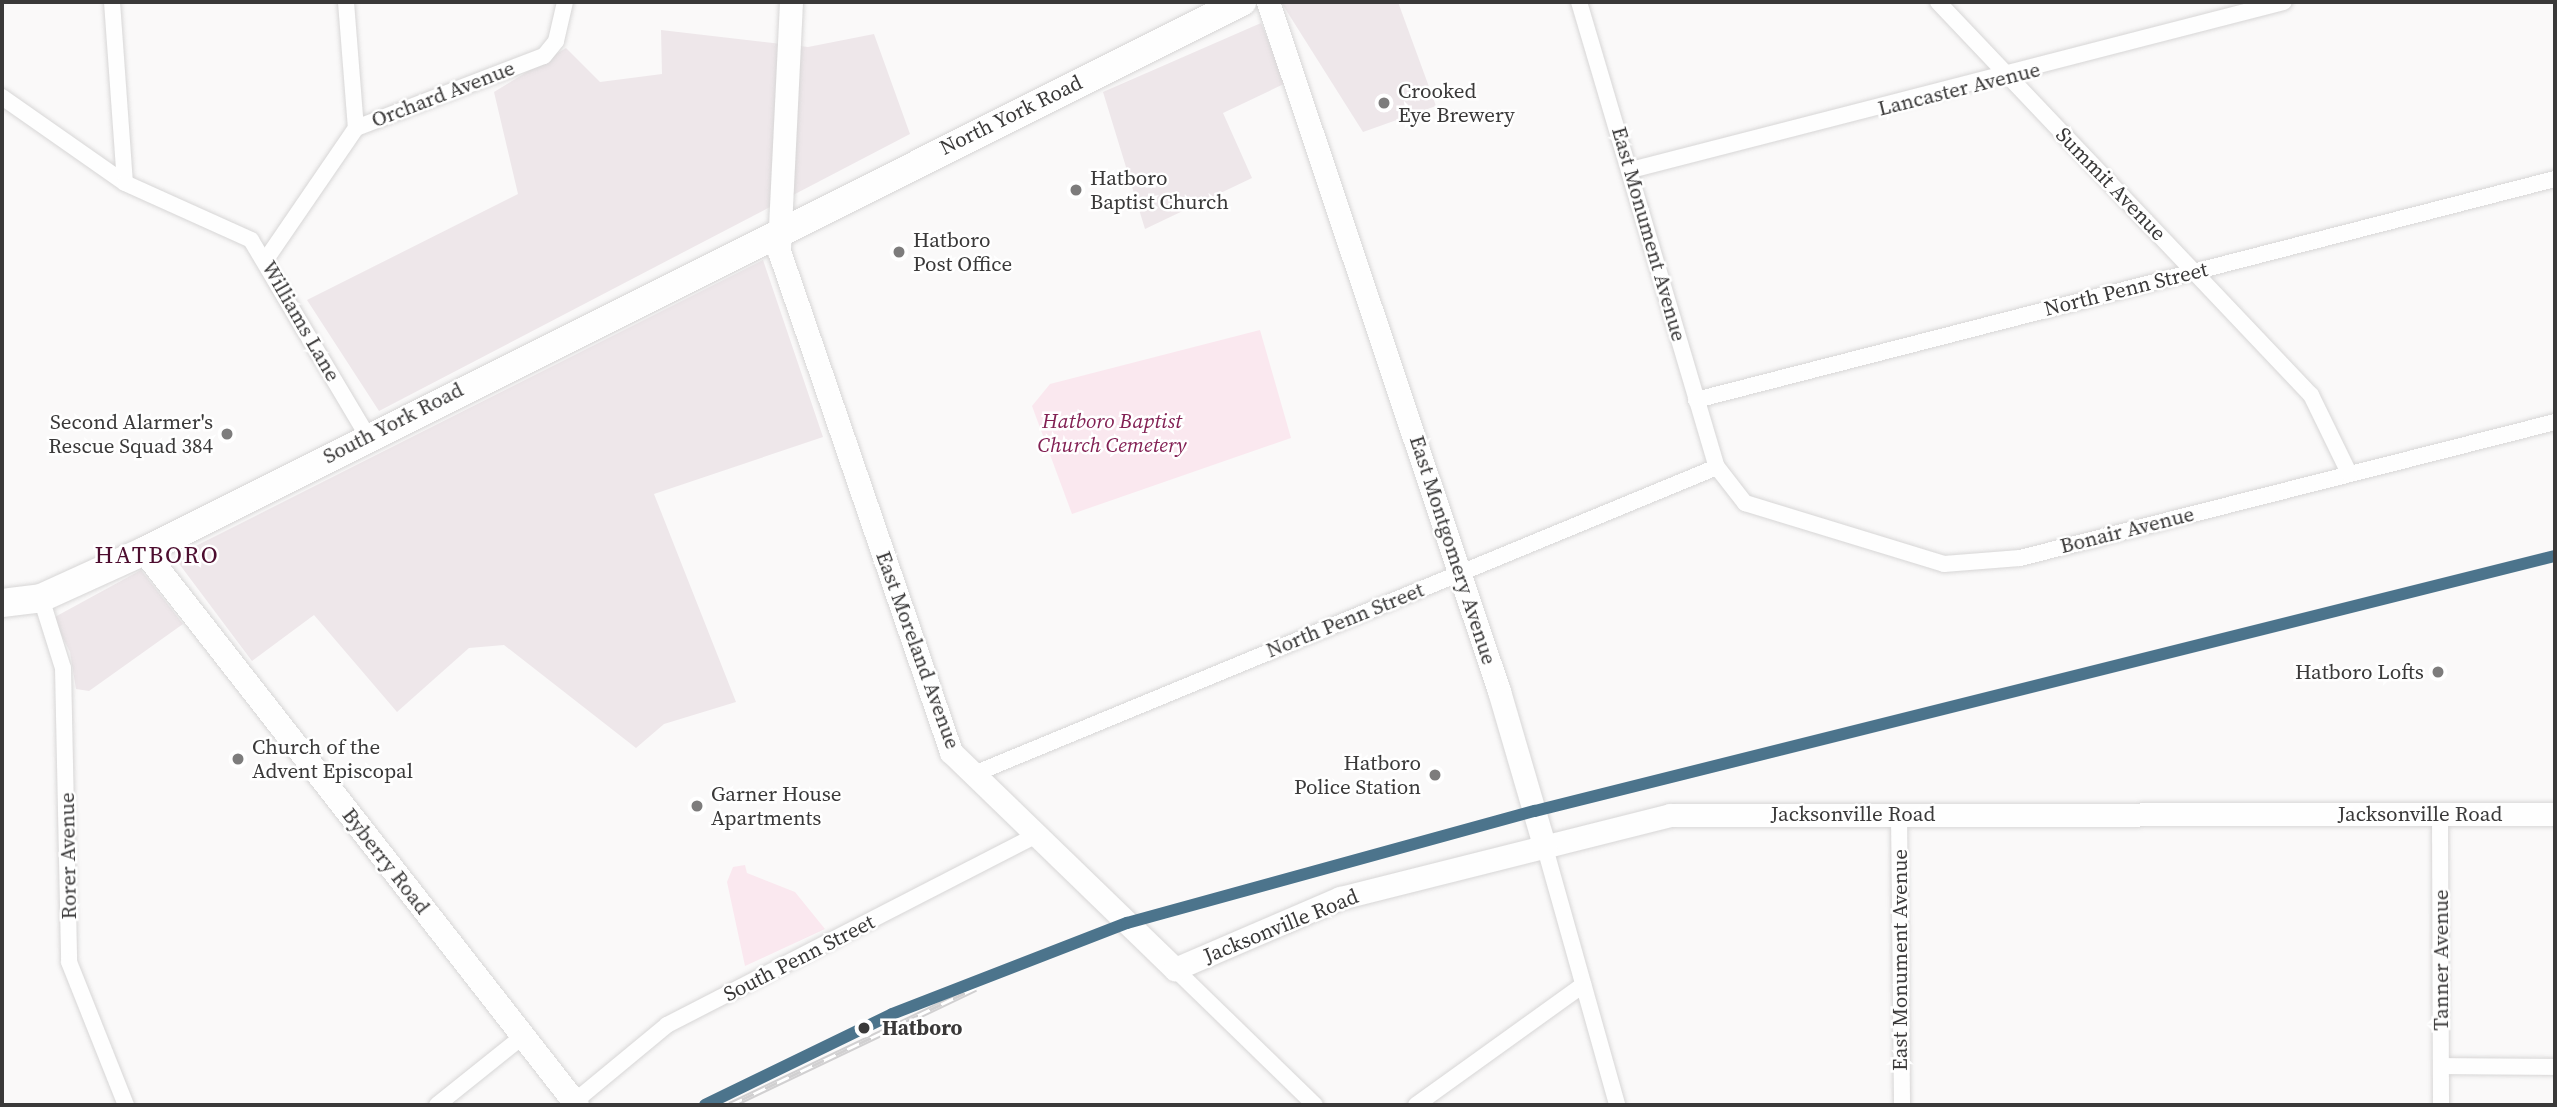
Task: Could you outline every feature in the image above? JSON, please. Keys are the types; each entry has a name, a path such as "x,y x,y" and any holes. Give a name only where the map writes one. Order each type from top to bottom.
{"highway":[{"name":"North York Road","path":"781,228 1242,2"},
{"name":"South York Road","path":"2,603 41,598 144,551 367,435 781,228"}],"main road":[{"name":"East Moreland Avenue","path":"791,2 779,251 951,752 1175,970"},
{"name":"East Montgomery Avenue","path":"1268,2 1460,573 1545,848"},
{"name":"Byberry Road","path":"144,551 575,1103"},
{"name":"Jacksonville Road","path":"1175,970 1340,898 1670,815 2555,814"}],"street":[{"path":"112,2 125,184"},
{"path":"346,2 356,128"},
{"name":"Orchard Avenue","path":"267,258 356,128 544,56 556,41 565,2"},
{"name":"East Monument Avenue","path":"1579,2 1717,467"},
{"name":"Summit Avenue","path":"1938,2 2311,395 2349,473"},
{"name":"Lancaster Avenue","path":"1631,170 2008,78 2284,2"},
{"name":"Williams Lane","path":"2,97 125,184 232,227 267,258 367,435"},
{"name":"North Penn Street","path":"1696,400 2555,179"},
{"name":"Bonair Avenue","path":"1717,467 1745,503 1944,564 2020,558 2555,422"},
{"name":"North Penn Street","path":"974,774 1717,467"},
{"name":"Rorer Avenue","path":"41,598 63,668 69,962 126,1105"},
{"name":"East Monument Avenue","path":"1899,814 1902,1105"},
{"name":"Tanner Avenue","path":"2440,814 2441,1105"},
{"name":"South Penn Street","path":"575,1103 667,1025 1037,835"},
{"name":"East Montgomery Avenue","path":"1545,848 1617,1105"},
{"name":"East Moreland Avenue","path":"1175,970 1315,1105"},
{"path":"1416,1105 1583,985"},
{"path":"437,1105 523,1036"},
{"path":"2441,1066 2555,1067"}],"shaded area":[{"path":"1281,2 1398,2 1436,106 1363,132"},
{"path":"1261,23 1286,83 1223,113 1252,178 1145,229 1103,92"},
{"path":"661,30 808,47 874,34 910,134 379,411 307,300 518,194 494,92 566,48 600,82 662,74"},
{"path":"763,260 823,437 654,494 736,702 664,724 636,748 504,645 469,648 397,712 314,615 252,661 174,557"},
{"path":"141,570 183,624 89,691 76,689 70,652 53,618"}],"green space":[{"name":"Hatboro Baptist Church Cemetery","path":"1260,330 1291,438 1072,514 1032,406 1050,384"},
{"path":"745,865 747,873 795,892 825,929 745,966 727,882 733,867"}],"railway":[{"path":"730,1105 975,988"}],"transit line":[{"path":"705,1105 892,1014 1127,923 1535,811 2555,556"}],"place":[{"name":"Crooked Eye Brewery","path":"1384,103"},
{"name":"Hatboro Baptist Church","path":"1076,190"},
{"name":"Hatboro Post Office","path":"899,252"},
{"name":"Second Alarmer's Rescue Squad 384","path":"227,434"},
{"name":"Hatboro Lofts","path":"2438,672"},
{"name":"Church of the Advent Episcopal","path":"238,759"},
{"name":"Hatboro Police Station","path":"1435,775"},
{"name":"Garner House Apartments","path":"697,806"},
{"name":"Hatboro","path":"864,1028"}],"district":[{"name":"HATBORO","path":"157,555"}]}
